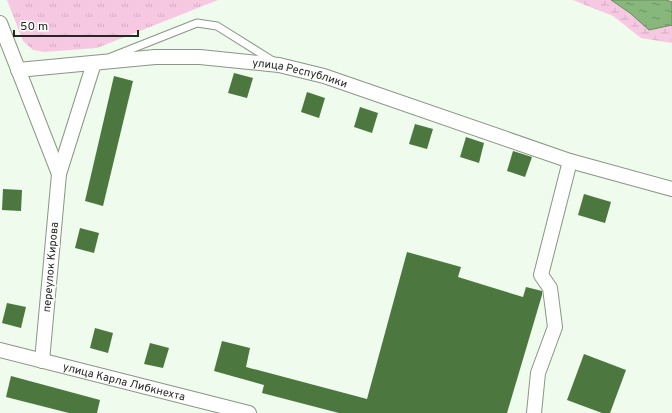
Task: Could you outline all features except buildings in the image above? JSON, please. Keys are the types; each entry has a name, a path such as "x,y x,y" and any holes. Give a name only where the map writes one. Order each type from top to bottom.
{"street":[{"name":"переулок Кирова","path":"0,23 59,174"},
{"name":"улица Республики","path":"18,70 155,57 200,57 279,65 324,76 570,160 672,189"},
{"name":"переулок Кирова","path":"42,361 59,174 94,63"},
{"path":"534,413 538,373 555,327 550,288 541,275 570,160"},
{"name":"улица Карла Либкнехта","path":"0,350 249,413"}],"lane":[{"path":"94,63 197,23 217,26 279,65"}],"green space":[{"path":"7,0 218,0 97,48 44,52 33,50 23,41"},
{"path":"573,0 672,0 672,43 641,38 613,16"}],"water":[{"path":"611,0 666,0 672,2 672,25 649,30 630,13"}]}
